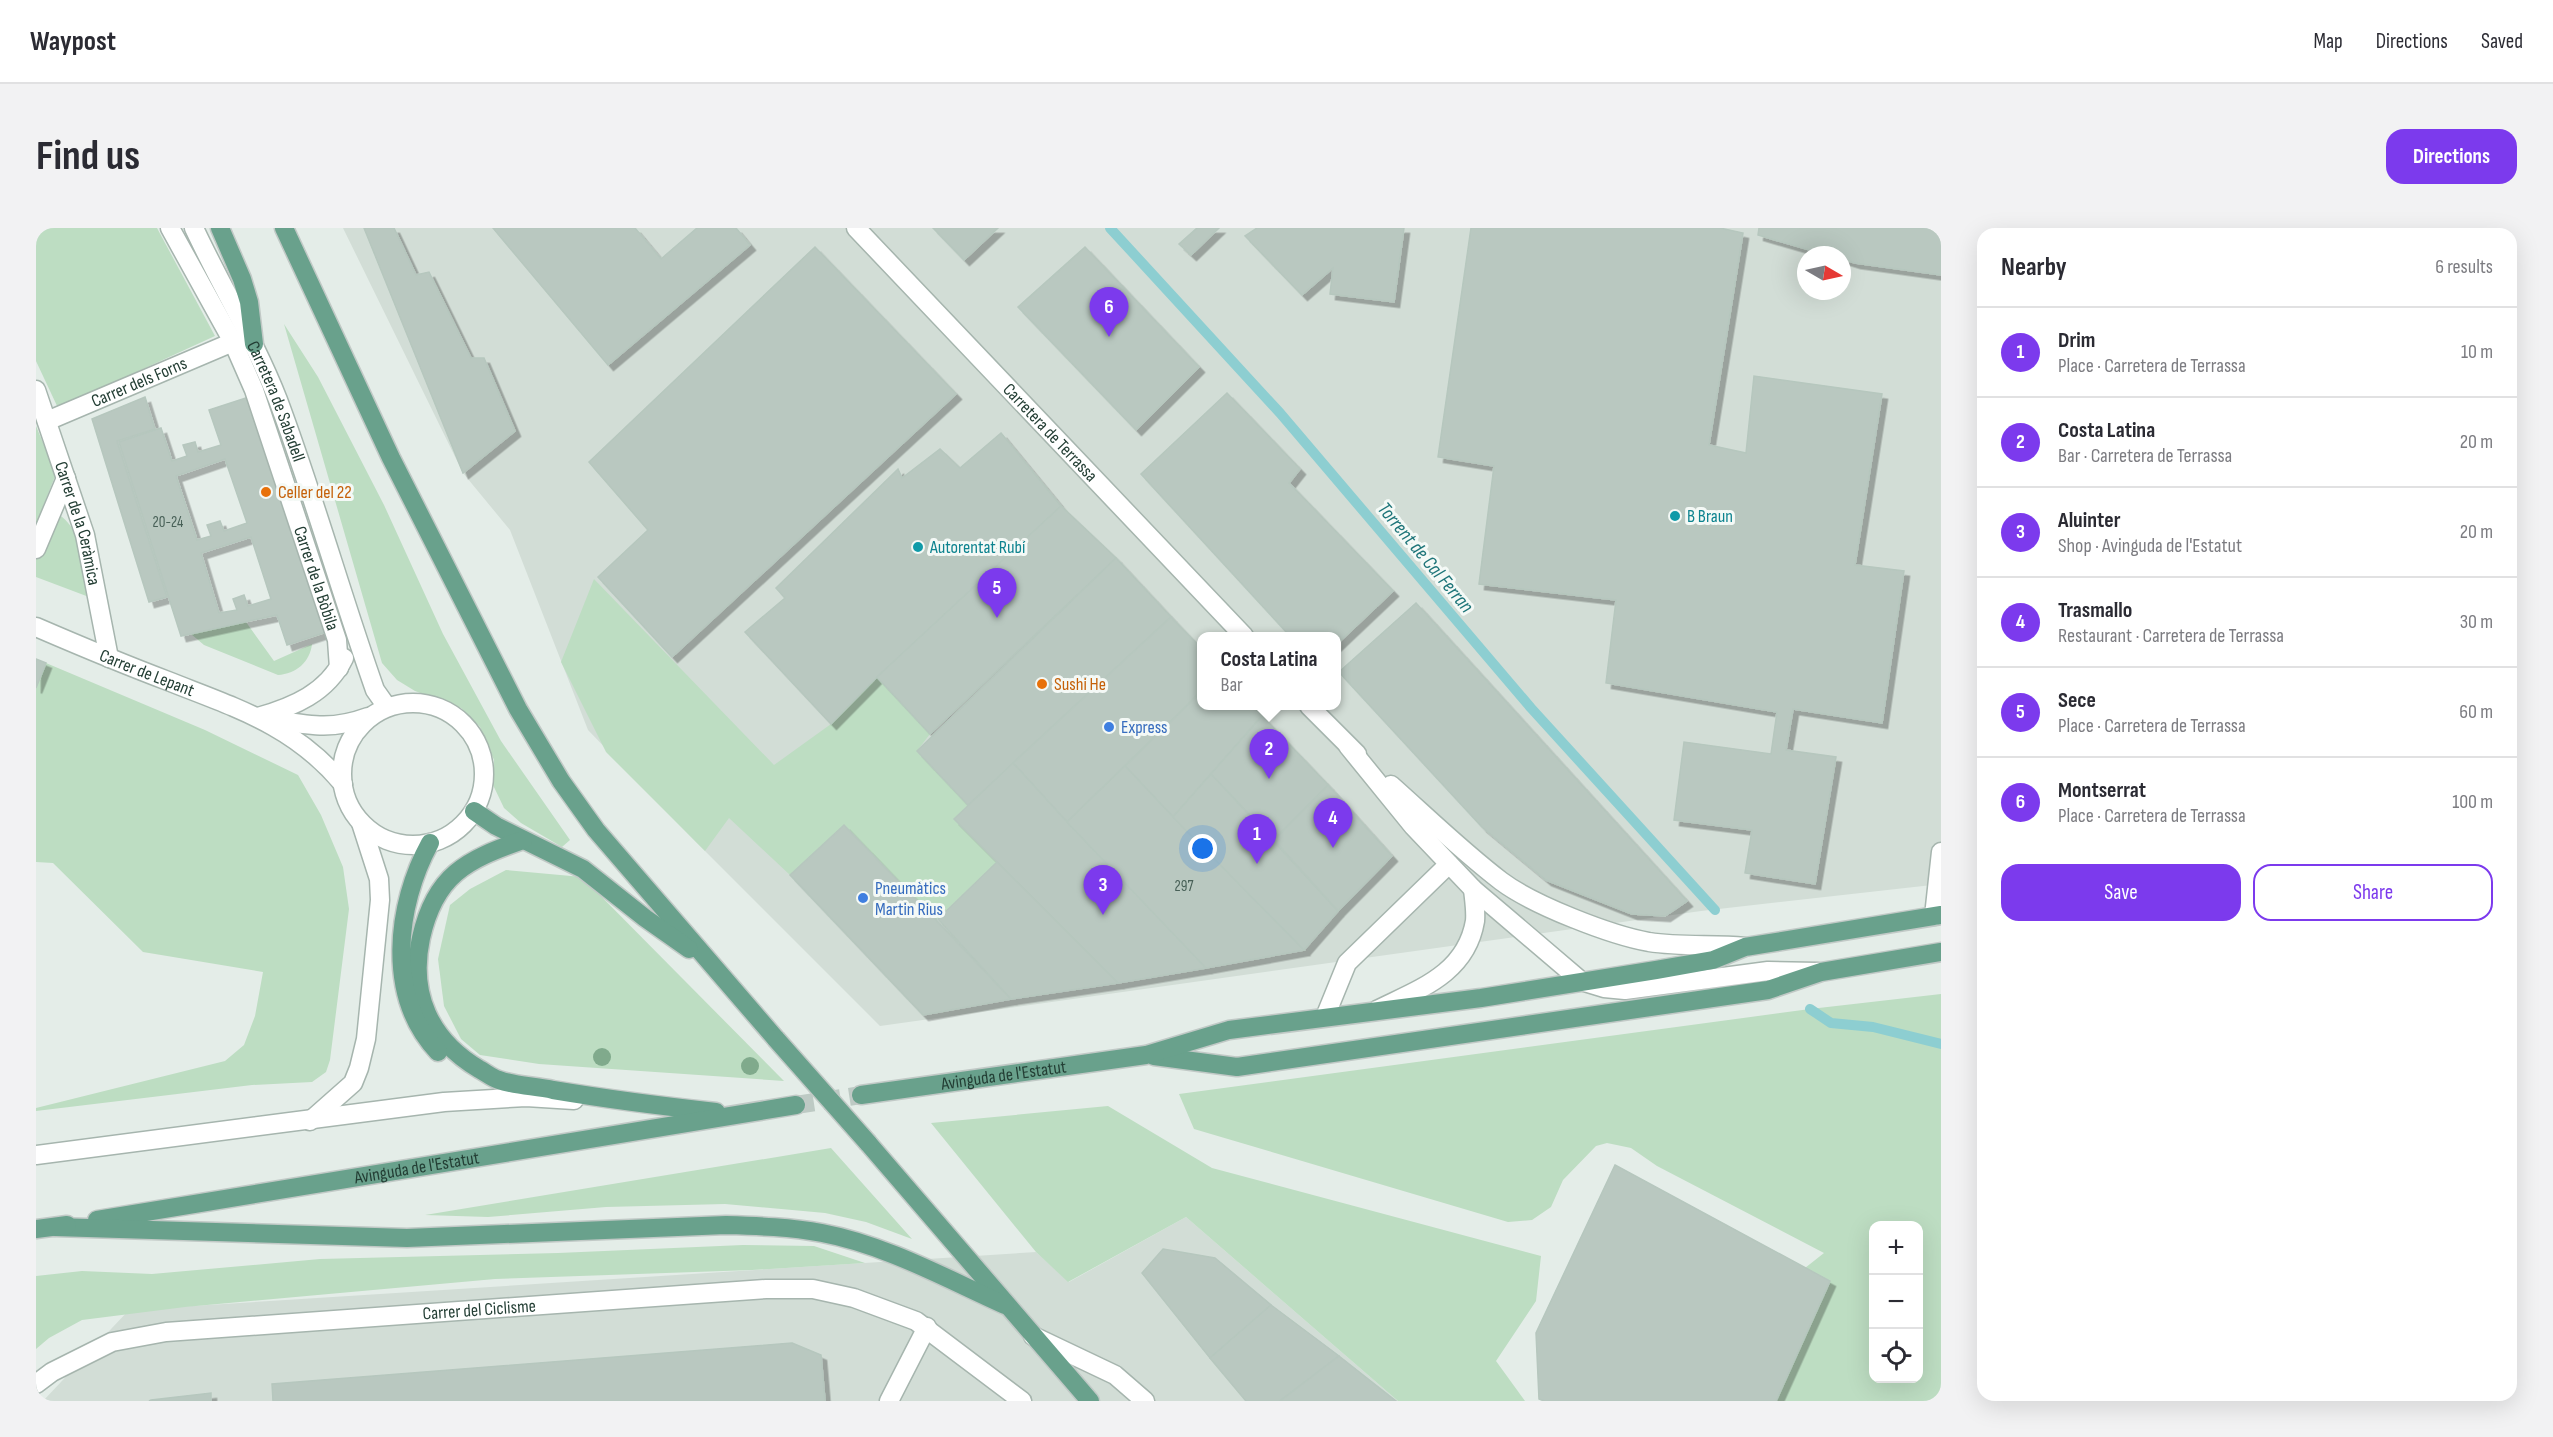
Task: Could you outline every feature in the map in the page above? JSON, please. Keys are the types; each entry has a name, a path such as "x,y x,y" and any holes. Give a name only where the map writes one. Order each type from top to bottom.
{"main road":[{"path":"220,228 249,302 254,344"},
{"path":"284,228 391,458 518,709 561,780 596,830 1090,1401"},
{"path":"474,811 523,840 583,869 645,918 710,963"},
{"path":"499,1080 458,1056 436,1032 422,1002 417,972 420,941 427,913 442,886 472,861 523,840"},
{"path":"430,843 412,883 404,914 401,945 408,1002 416,1024 437,1051 455,1063 499,1080 629,1103 742,1114"},
{"path":"1146,1055 1228,1030 1481,998 1713,960 1745,947 1937,916"},
{"path":"1146,1055 1237,1067 1768,990 1821,972 1941,952"},
{"name":"Avinguda de l'Estatut","path":"861,1095 1146,1055"},
{"name":"Avinguda de l'Estatut","path":"36,1229 796,1105"},
{"path":"56,1227 407,1238 726,1225 774,1226 825,1233 873,1248 1005,1305"}],"street":[{"name":"Carrer de la Bòbila","path":"170,228 233,342 254,390 337,640 339,668"},
{"name":"Carretera de Sabadell","path":"195,228 231,304 254,344 302,465 375,690 380,712"},
{"name":"Carretera de Terrassa","path":"856,228 1240,632"},
{"name":"Carrer dels Forns","path":"47,421 233,342"},
{"name":"Carrer de la Ceràmica","path":"36,390 85,535 109,658"},
{"path":"36,549 66,478"},
{"name":"Carretera de Sabadell","path":"258,717 300,702 329,681 339,668 346,654 348,637 339,583"},
{"name":"Carrer de Lepant","path":"36,627 258,717 294,737 324,761 343,784"},
{"path":"417,702 433,705 448,712 471,732 479,745 484,763 481,794 474,811 456,831 430,843 414,846 399,844 368,830 347,802 342,768 348,746 360,726 380,712 417,702"},
{"path":"1315,710 1348,746 1413,826 1473,889 1581,981 1604,988 1625,990 1768,971 1821,972"},
{"name":"Carrer de Lepant","path":"258,717 326,727 351,723 380,712"},
{"path":"1348,746 1503,883 1557,911 1646,941 1674,945 1712,944 1745,947"},
{"path":"310,1121 353,1083 366,1039 380,900 379,879 360,821"},
{"path":"1937,916 1941,852"},
{"path":"1325,1017 1347,963 1449,864"},
{"path":"1377,1010 1428,984 1449,970 1466,950 1475,920 1473,889"},
{"path":"36,1155 444,1102 526,1097 629,1103"},
{"name":"Carrer del Ciclisme","path":"36,1384 52,1372 112,1342 166,1332 766,1289 813,1289 854,1298 927,1327 1022,1401"},
{"path":"889,1401 927,1327"},
{"path":"1033,1336 1115,1374 1145,1401"}],"shaded area":[{"path":"343,228 1941,228 1941,884 1701,911 880,1026 588,730 510,530 463,473"},
{"path":"1186,1217 1398,1401 43,1401 129,1310 1036,1252 1069,1282"}],"green space":[{"path":"36,228 157,228 215,336 58,408 36,361"},
{"path":"284,324 318,377 384,505 443,634 501,741 570,840 562,847 521,823 504,808 493,785 494,760 480,727 461,708 415,691 397,680 382,663"},
{"path":"36,426 56,474 36,524"},
{"path":"56,513 65,520 77,539 84,562 89,597 36,577 36,559"},
{"path":"594,579 774,765 831,724 877,677 930,734 917,751 968,805 954,819 997,862 936,920 844,825 790,875 729,818 705,851 606,752 561,662"},
{"path":"246,622 274,661 312,644 311,650 301,666 291,672 278,675 204,645 191,634"},
{"path":"46,663 205,730 298,775 321,815 343,867 349,909 330,1060 326,1072 312,1082 252,1085 36,1111 36,1108 225,1061 244,1045 255,1016 263,972 143,952 53,863 36,862 36,688"},
{"path":"506,870 582,877 784,1081 539,1064 480,1055 461,1039 444,1006 438,959 450,905 470,889"},
{"path":"1941,994 1941,1401 1776,1401 1830,1282 1805,1268 1824,1253 1657,1166 1631,1148 1607,1143 1596,1146 1563,1180 1551,1207 1532,1220 1508,1222 1194,1129 1179,1094 1810,1009"},
{"path":"1108,1106 1212,1168 1541,1256 1536,1301 1496,1361 1525,1401 1398,1401 1186,1217 1068,1282 1036,1252 931,1123"},
{"path":"831,1148 912,1239 866,1222 825,1213 725,1204 606,1207 488,1217 425,1215"},
{"path":"743,1245 814,1246 865,1263 752,1270 495,1279 185,1307 82,1320 49,1338 36,1349 36,1276 82,1271 152,1274 320,1259 558,1253"}],"building":[{"path":"364,228 394,228 416,275 429,272 471,358 484,358 515,431 463,473"},
{"path":"493,228 635,228 661,259 697,228 736,228 750,245 608,365"},
{"path":"933,228 998,228 964,260"},
{"path":"1197,228 1219,228 1191,255 1179,244"},
{"path":"1257,228 1404,228 1394,302 1330,294 1333,268 1302,295 1245,236"},
{"name":"B Braun","path":"1471,228 1720,228 1743,233 1709,445 1746,453 1754,376 1882,394 1855,565 1904,571 1882,723 1793,709 1786,750 1836,757 1815,884 1745,873 1752,830 1674,820 1684,742 1771,754 1777,712 1606,683 1616,600 1479,584 1494,466 1438,457"},
{"path":"1759,228 1941,228 1941,275 1851,262 1851,246 1797,246 1758,235"},
{"path":"815,247 956,394 672,657 598,577 648,530 589,462"},
{"path":"1085,247 1199,367 1136,430 1018,307"},
{"path":"1227,393 1300,469 1289,483 1393,591 1341,640 1341,632 1286,632 1141,474"},
{"path":"145,397 155,429 117,441 167,597 149,602 92,419"},
{"path":"249,397 326,632 287,645 277,615 181,636 119,442 161,428 172,461 187,456 183,445 195,442 198,452 221,445 209,410","holes":["225,459 247,523 224,531 220,521 207,525 211,536 197,540 176,476","251,537 271,599 248,606 244,595 233,599 237,610 219,613 201,553"]},
{"name":"Autorentat Rubí","path":"1001,433 1061,506 877,677 831,724 745,632 785,598 776,588 898,469 902,478 940,449 960,468"},
{"path":"1061,506 1116,558 930,734 877,677"},
{"name":"Sushi He","path":"1116,558 1171,617 968,805 917,751"},
{"path":"1416,603 1687,901 1665,916 1632,914 1546,880 1482,827 1341,674 1341,670"},
{"name":"Express","path":"1171,617 1197,644 1197,696 1067,822 1013,763"},
{"path":"36,659 46,663 36,688"},
{"path":"1197,696 1197,710 1257,710 1262,716 1173,817 1125,766"},
{"path":"1262,716 1328,785 1274,840 1211,774"},
{"path":"1013,763 1206,968 1118,983 954,819"},
{"path":"1125,766 1304,950 1206,968 1067,822"},
{"path":"1211,774 1338,911 1304,950 1173,817"},
{"path":"1328,785 1392,856 1338,911 1274,840"},
{"name":"Pneumàtics Martin Rius","path":"844,825 1011,999 923,1015 790,875"},
{"path":"997,862 1118,983 1011,999 938,919"},
{"path":"1615,1165 1830,1281 1776,1401 1544,1401 1539,1399 1536,1333"},
{"path":"1163,1249 1215,1258 1271,1305 1210,1358 1142,1273"},
{"path":"1271,1305 1339,1356 1280,1401 1246,1401 1210,1358"},
{"path":"792,1343 821,1355 825,1401 273,1401 272,1384"},
{"path":"1339,1356 1396,1401 1280,1401"},
{"path":"211,1393 211,1401 149,1401 151,1400"}],"waterway":[{"name":"Torrent de Cal Ferran","path":"1110,228 1280,413 1531,708 1715,910"},
{"path":"1810,1009 1831,1023 1873,1027 1941,1044"}],"tunnel":[{"path":"796,1105 861,1095"}],"place":[{"name":"Montserrat","path":"1109,337"},
{"name":"Celler del 22","path":"266,492"},
{"name":"B Braun","path":"1675,516"},
{"name":"Autorentat Rubí","path":"918,547"},
{"name":"Sece","path":"997,618"},
{"name":"Sushi He","path":"1042,684"},
{"name":"Express","path":"1109,727"},
{"name":"Costa Latina","path":"1269,779"},
{"name":"Trasmallo","path":"1333,848"},
{"name":"Drim","path":"1257,864"},
{"name":"Pneumàtics Martin Rius","path":"863,898"},
{"name":"Aluinter","path":"1103,915"}]}
